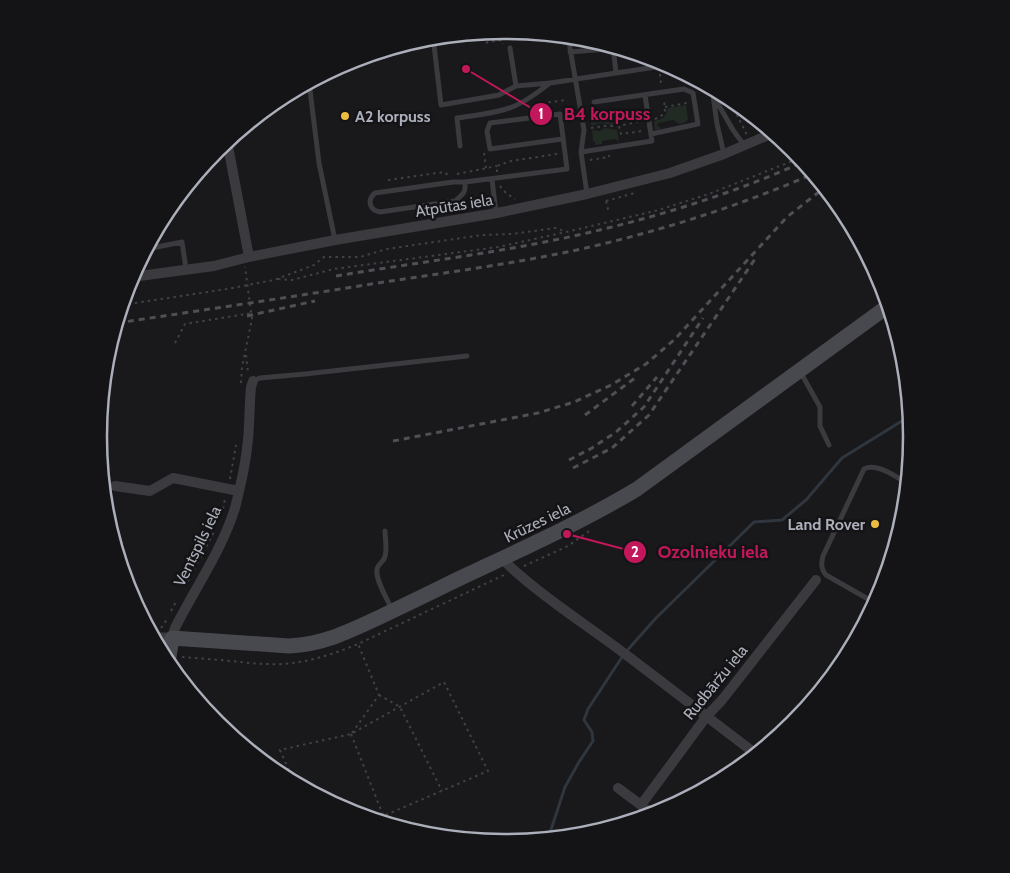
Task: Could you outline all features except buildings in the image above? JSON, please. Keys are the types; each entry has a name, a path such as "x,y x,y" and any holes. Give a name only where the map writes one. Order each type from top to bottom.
{"street":[{"name":"Atpūtas iela","path":"142,274 214,266 335,240 496,213 588,194 670,173 724,154 742,143 765,136"},
{"path":"229,151 249,257"},
{"name":"Krūzes iela","path":"162,637 289,646 324,641 351,630 602,510 638,489 882,310"},
{"name":"Ventspils iela","path":"170,650 175,628 216,553 234,509 247,448 251,378"},
{"path":"115,486 150,491 173,478 239,492"},
{"path":"502,558 514,570 583,624 750,750"},
{"name":"Rudbāržu iela","path":"640,805 706,717 722,700 820,576"},
{"path":"618,788 645,808"}],"lane":[{"path":"569,44 584,130 581,152 588,194"},
{"path":"434,45 441,105 499,96 516,86 550,83 653,67"},
{"path":"507,47 516,86"},
{"path":"570,52 598,50"},
{"path":"615,54 616,73"},
{"path":"460,146 457,118 514,107 550,83"},
{"path":"594,102 684,89 693,93 698,124 650,132"},
{"path":"310,90 320,163 335,240"},
{"path":"581,152 652,141 645,95"},
{"path":"714,98 724,154"},
{"path":"718,101 742,143"},
{"path":"465,182 466,190 464,194 455,201 380,212 375,211 371,206 371,199 376,193 567,169 560,114 490,123 487,131 490,149 562,138"},
{"path":"492,179 496,213"},
{"path":"156,247 182,242 186,269"},
{"path":"251,378 323,373 467,356"},
{"path":"800,371 820,407 820,426 829,445"},
{"path":"868,598 826,575 820,576 822,570 821,563 864,469 866,467 874,467 900,480"},
{"path":"385,531 386,551 378,569 378,575 392,611"}],"path":[{"path":"483,40 484,43 501,40 507,47"},
{"path":"536,118 534,106 536,104 566,100"},
{"path":"665,107 694,102"},
{"path":"736,113 748,137 742,143"},
{"path":"619,126 621,134 650,132"},
{"path":"589,164 590,160 609,157 608,148"},
{"path":"276,279 292,280 334,269 498,247 566,232 655,211 709,194 792,161"},
{"path":"388,180 444,172 449,175 496,166"},
{"path":"603,190 609,213"},
{"path":"130,304 276,279 314,265 324,257 360,257 388,249 482,235 512,234 556,228 566,232"},
{"path":"241,386 252,319 245,265 249,257"},
{"path":"175,343 185,324 252,313"},
{"path":"246,352 251,378"},
{"path":"222,515 237,440"},
{"path":"188,582 217,526"},
{"path":"159,631 177,601"},
{"path":"351,630 379,695 400,707 442,791"},
{"path":"289,770 280,750 350,734 444,682 488,771 385,816"},
{"path":"350,734 379,695"},
{"path":"350,734 384,815"}],"shaded area":[{"path":"686,105 688,119 686,122 680,124 673,120 658,123 657,125 661,128 655,130 654,121 664,117 668,108"},
{"path":"642,109 644,118 629,117 614,125 600,123 593,126 591,124 590,116"},
{"path":"605,128 617,130 619,142 616,139 602,141 602,144 595,145 592,130 600,131"}],"waterway":[{"path":"550,832 565,787 593,741 592,732 584,720 588,709 624,654 656,618 754,522 782,520 806,500 842,458 902,421"}],"railway":[{"path":"336,276 525,246 615,226 724,194 796,165"},
{"path":"124,322 564,253 675,224 759,196 806,177"},
{"path":"393,441 538,413 574,402 611,385 646,364 675,339 787,217 819,192"},
{"path":"573,468 612,448 649,415 755,259"},
{"path":"247,316 315,301"},
{"path":"569,460 616,432 644,407 703,318"},
{"path":"632,406 657,377"},
{"path":"585,415 635,378"}],"place":[{"name":"B4 korpuss","path":"466,69"},
{"name":"A2 korpuss","path":"345,116"},
{"name":"Land Rover","path":"875,524"},
{"name":"Ozolnieku iela","path":"567,534"}]}
